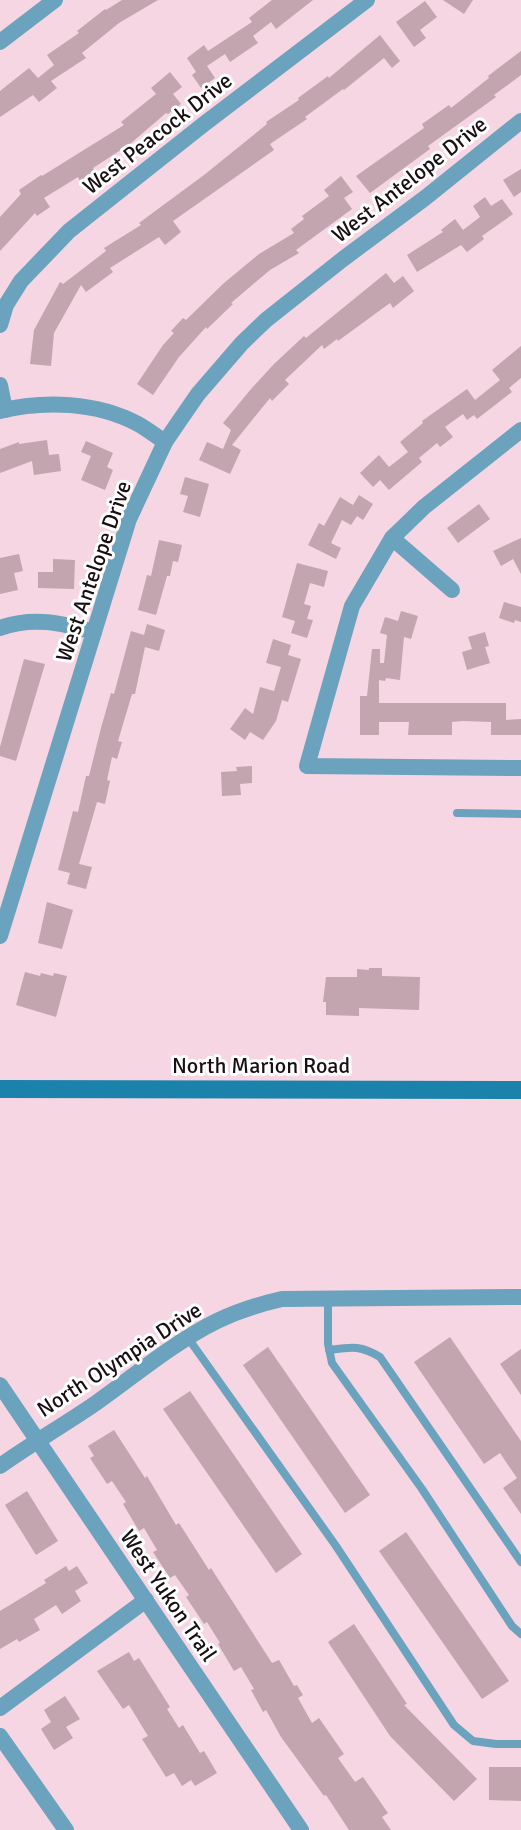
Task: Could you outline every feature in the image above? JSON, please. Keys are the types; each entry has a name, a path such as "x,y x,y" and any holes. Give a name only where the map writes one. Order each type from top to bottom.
{"main road":[{"name":"North Marion Road","path":"0,1089 521,1090"}],"street":[{"path":"0,42 55,0"},
{"name":"West Peacock Drive","path":"0,325 6,305 21,281 69,231 204,124 368,0"},
{"name":"West Antelope Drive","path":"0,936 129,519 165,442 198,394 242,343 266,320 521,121"},
{"path":"0,385 3,411 26,406 84,407 119,416 138,424 165,442"},
{"path":"521,430 424,507 392,538 352,606 307,766 521,768"},
{"path":"392,538 452,590"},
{"path":"0,628 32,621 52,621 94,632"},
{"name":"North Olympia Drive","path":"0,1466 188,1338 216,1321 253,1306 282,1299 521,1298"},
{"name":"West Yukon Trail","path":"0,1385 301,1830"},
{"path":"0,1708 146,1600"},
{"path":"0,1736 66,1830"}],"lane":[{"path":"457,813 521,814"},
{"path":"328,1298 329,1350 332,1363 422,1489 512,1626 521,1634"},
{"path":"188,1338 336,1546 454,1725 472,1741 521,1744"},
{"path":"329,1350 350,1347 366,1349 380,1357 521,1562"}],"building":[{"path":"122,0 158,0 119,23 82,53 86,58 51,81 57,88 39,102 33,95 0,117 0,91 29,68 38,78 54,65 47,55 79,33 77,31 105,9"},
{"path":"272,0 313,0 276,29 271,22 253,36 258,43 230,62 225,54 207,66 215,78 201,88 192,75 196,72 187,58 204,45 208,51 252,22 249,18"},
{"path":"443,0 473,0 464,14"},
{"path":"425,1 437,17 420,30 426,38 414,47 396,22"},
{"path":"380,35 400,61 392,68 384,58 305,117 307,119 270,144 274,150 173,221 181,232 165,245 159,237 110,268 113,272 86,292 81,285 54,333 51,366 30,364 34,330 60,282 63,284 106,251 104,248 141,225 139,223 204,175 267,124 266,122 299,100 298,98 328,76 329,78"},
{"path":"521,51 521,75 494,95 496,97 428,146 430,149 370,193 356,176 424,128 422,124 449,105 451,108"},
{"path":"170,72 182,87 173,94 181,104 168,114 166,113 130,144 93,168 95,171 80,181 78,177 44,198 50,207 37,216 35,213 0,251 0,217 21,194 19,190 124,125 121,122 156,94 151,88"},
{"path":"521,169 521,192 514,197 503,180"},
{"path":"341,176 353,192 344,198 352,209 296,250 299,253 270,270 231,303 233,304 207,329 206,327 179,357 153,395 137,384 163,345 174,333 171,331 183,318 186,320 224,283 259,254 294,233 291,229 304,219 302,216 329,196 324,190"},
{"path":"485,197 491,206 502,199 513,214 482,236 484,239 467,252 461,245 417,272 407,255 443,232 441,230 455,219 463,230 480,217 473,206"},
{"path":"386,273 394,283 403,276 414,291 393,308 390,303 338,341 337,339 324,349 322,345 285,380 289,384 272,401 270,398 232,445 241,450 230,474 199,460 207,442 223,449 231,430 223,423 274,364 304,336 306,338"},
{"path":"521,346 521,378 509,388 512,392 477,419 474,415 467,420 463,414 445,427 453,437 440,447 437,443 419,458 422,462 389,490 380,480 373,487 360,473 379,455 389,467 408,452 400,442 423,423 422,421 467,389 475,400 500,380 492,370"},
{"path":"47,440 49,455 59,454 61,471 34,475 32,461 0,473 0,449 19,442 19,444"},
{"path":"86,441 113,453 107,467 113,470 105,490 81,480 91,456 81,452"},
{"path":"185,477 209,484 200,517 183,512 188,496 180,494"},
{"path":"359,495 373,504 363,520 357,516 351,525 342,520 331,543 341,548 336,559 308,545 319,523 324,526 340,497 353,505"},
{"path":"479,504 490,519 458,543 447,528"},
{"path":"521,538 521,574 513,559 501,566 493,551"},
{"path":"159,540 182,545 178,562 173,561 170,576 167,576 156,615 138,610 147,575 151,576"},
{"path":"19,554 23,571 14,573 18,590 0,594 0,558"},
{"path":"53,559 75,560 74,589 38,588 38,572 53,572"},
{"path":"297,563 328,571 324,587 310,583 304,604 311,606 307,619 313,620 307,638 291,633 295,621 282,617"},
{"path":"504,602 521,607 521,622 515,620 514,623 499,618"},
{"path":"401,611 418,616 411,639 404,637 400,680 386,678 385,681 379,680 379,703 506,703 506,720 521,719 521,735 491,735 491,722 463,721 452,722 452,735 408,735 409,722 379,722 379,735 360,735 360,696 367,696 372,649 380,649 380,663 384,663 387,635 380,633 385,617 398,621"},
{"path":"147,624 165,630 159,651 145,647 135,694 132,694 118,741 122,742 117,759 112,757 105,804 97,802 79,864 92,867 86,889 67,884 70,873 58,870 73,811 78,812 86,776 89,776 111,693 114,694 131,631 144,635"},
{"path":"485,632 489,646 485,647 490,663 467,670 462,652 472,649 468,637"},
{"path":"273,639 291,645 288,655 301,659 288,702 282,700 276,721 263,740 250,732 245,740 230,729 245,708 253,714 260,687 274,691 281,667 266,663"},
{"path":"24,659 45,664 16,761 0,756 0,747"},
{"path":"252,766 252,783 240,784 241,795 222,796 221,772 237,771 236,767"},
{"path":"47,902 73,910 62,949 38,943"},
{"path":"369,968 382,968 382,976 420,977 419,1010 359,1008 359,1016 326,1015 326,1002 323,1002 326,977 357,977 357,969 369,970"},
{"path":"25,972 40,976 41,973 53,976 54,973 67,976 56,1017 16,1005"},
{"path":"450,1337 521,1441 521,1514 503,1488 517,1478 500,1453 484,1464 414,1362"},
{"path":"268,1347 370,1495 345,1513 243,1365"},
{"path":"521,1349 521,1395 500,1364"},
{"path":"190,1391 302,1554 276,1573 163,1409"},
{"path":"114,1430 145,1478 147,1476 176,1525 179,1523 209,1570 211,1568 272,1663 279,1660 294,1686 297,1685 303,1695 298,1698 312,1723 319,1718 344,1754 338,1758 355,1782 363,1777 388,1813 382,1817 391,1830 349,1830 326,1795 324,1796 281,1737 266,1710 263,1712 251,1690 254,1689 241,1667 234,1671 207,1622 204,1624 186,1597 189,1595 175,1575 170,1578 153,1552 157,1550 144,1528 139,1531 123,1504 126,1502 112,1481 107,1484 90,1458 94,1456 88,1446"},
{"path":"27,1491 58,1541 36,1555 5,1505"},
{"path":"406,1532 509,1681 482,1699 379,1551"},
{"path":"66,1566 69,1571 77,1566 88,1583 75,1591 81,1601 62,1614 56,1605 34,1619 40,1630 19,1642 17,1639 0,1649 0,1611 46,1583 44,1580"},
{"path":"354,1624 407,1704 404,1705 477,1779 454,1801 390,1736 328,1642"},
{"path":"129,1652 134,1661 139,1658 170,1707 167,1709 179,1728 183,1725 200,1753 204,1751 217,1773 195,1786 191,1780 182,1786 174,1773 166,1777 142,1739 148,1736 129,1705 123,1709 97,1671"},
{"path":"65,1696 80,1719 66,1727 73,1738 54,1750 41,1729 51,1722 44,1710"},
{"path":"489,1767 521,1767 521,1801 489,1800"}]}
